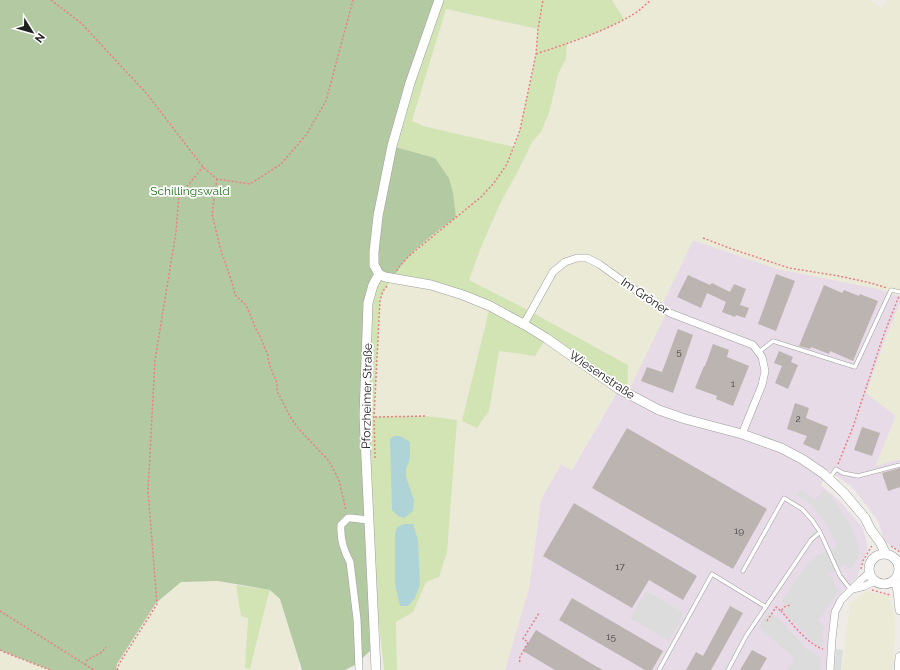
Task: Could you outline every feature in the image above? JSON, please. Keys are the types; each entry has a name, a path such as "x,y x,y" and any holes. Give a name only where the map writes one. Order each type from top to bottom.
{"street":[{"path":"379,274 374,265 374,252 378,216 392,146 410,83 440,0"},
{"name":"Im Gröner","path":"524,324 553,272 565,262 576,258 586,258 598,264 670,314 753,345 758,352"},
{"name":"Wiesenstraße","path":"379,274 385,277 431,285 463,295 490,306 524,324 619,389 652,407 685,419 742,434 781,448 802,459 829,479 844,493 865,518 886,554"},
{"name":"Pforzheimer Straße","path":"376,670 364,416 368,303 373,285 379,274"},
{"path":"742,434 762,385 765,371 762,357 758,352"},
{"path":"358,670 357,619 350,562 346,554 340,532 341,526 348,518 368,520"},
{"name":"Wiesenstraße","path":"871,530 877,556"},
{"path":"900,606 892,594 871,577 869,568 870,563 881,554 891,555 899,561 898,591 900,606 900,610"},
{"path":"830,670 836,612 841,600 870,572"},
{"path":"851,590 878,582 891,583 898,576"},
{"path":"899,670 900,657"}],"lane":[{"path":"758,352 773,341 855,367 890,290 900,294"},
{"path":"829,479 836,469 858,476 900,465"},
{"path":"743,570 784,498 802,509 812,520 820,532 840,576 851,590"},
{"path":"728,670 746,636 810,540 820,532"},
{"path":"659,670 712,574 766,607"}],"path":[{"path":"52,0 81,23 147,94 204,167 217,179 250,184 281,164 306,135 326,101 353,0"},
{"path":"375,462 374,417 380,300 383,291 408,256 481,197 494,183 507,164 520,130 536,54 538,29 543,0"},
{"path":"536,54 604,30 638,11 651,0"},
{"path":"117,670 119,664 157,604 148,491 155,360 176,232 179,196 204,167"},
{"path":"217,179 212,214 235,295 246,305 268,356 277,384 277,390 291,418 298,428 329,461 339,480 348,518"},
{"path":"703,238 789,268 871,283 890,290"},
{"path":"836,469 853,426 884,334 900,294"},
{"path":"364,416 427,416"},
{"path":"781,611 784,607 790,605"},
{"path":"767,621 776,607 806,638 816,646 823,649 831,649"},
{"path":"0,610 94,670"},
{"path":"520,662 519,659 528,642 523,639 539,613"},
{"path":"85,665 87,660 102,652 106,647"},
{"path":"0,650 50,670"}],"shaded area":[{"path":"693,240 778,269 879,289 900,296 900,303 884,343 896,416 876,465 900,459 900,551 885,542 878,521 854,489 829,470 821,485 839,500 863,528 868,548 857,577 843,591 833,609 826,670 505,670 529,588 541,499 561,464 572,470 619,389"},
{"path":"800,489 815,500 824,490 834,499 852,527 859,548 858,558 853,566 848,569 845,563 829,575 833,578 835,586 840,590 818,621 825,628 822,633 824,642 822,647 817,646 783,611 787,607 781,601 808,563 817,556 837,547 819,513 806,500 797,495"},
{"path":"646,591 684,613 669,641 630,618"},
{"path":"769,612 780,620 808,650 821,657 820,670 787,670 794,658 759,627"},
{"path":"836,649 843,650 841,670 834,670"}],"green space":[{"name":"Schillingswald","path":"0,0 437,0 392,146 435,158 449,178 453,193 456,217 413,252 405,260 393,278 379,274 368,303 368,520 370,651 355,665 345,670 302,670 280,599 270,590 218,581 181,582 156,603 117,664 116,670 50,670 0,650"},
{"path":"437,0 612,0 624,19 604,30 567,43 566,59 558,74 550,110 541,132 532,142 500,204 469,280 628,365 627,394 546,338 535,356 499,351 489,411 477,428 462,421 490,306 393,278 405,260 413,252 456,217 449,178 435,158 392,146","holes":["446,9 538,29 536,54 520,130 514,147 423,126 412,121"]},
{"path":"612,0 870,0 881,8 886,0 900,0 900,291 894,295 879,289 778,269 693,240 660,309 667,312 627,394 628,365 469,280 500,204 532,142 541,132 550,110 558,74 566,59 567,43 604,30 624,19"},
{"path":"446,9 538,29 536,54 520,130 514,147 423,126 412,121"},
{"path":"379,274 393,278 383,291 380,300 374,417 427,416 457,420 447,552 439,577 426,582 413,612 396,622 397,670 384,670 368,520 368,303"},
{"path":"393,278 490,306 463,421 489,411 499,351 535,356 546,338 619,389 571,470 561,464 541,499 529,588 505,670 397,670 396,622 413,612 426,582 457,420 427,416 374,417 380,300 383,291"},
{"path":"900,303 900,459 876,466 896,416 866,393"},
{"path":"218,581 236,585 241,616 248,617 245,668 250,669 270,590 281,599 299,659 298,670 116,670 117,664 156,603 181,582"},
{"path":"236,585 270,590 250,669 245,668 248,618 241,616"},
{"path":"868,591 889,596 895,618 895,639 892,670 842,670 850,603"},
{"path":"0,650 4,652 50,670 0,670"}],"water":[{"path":"394,436 400,436 410,442 410,458 406,469 406,477 414,500 413,511 404,518 398,516 392,510 390,439"},
{"path":"405,524 413,524 418,540 420,584 415,598 408,606 400,606 395,584 395,533 397,527"}],"building":[{"path":"776,274 795,281 776,331 758,324"},
{"path":"688,275 710,285 712,283 730,292 734,284 746,289 740,305 749,308 745,318 736,315 735,317 722,312 726,302 707,293 701,308 677,297"},
{"path":"824,285 842,293 844,290 878,301 853,361 830,351 829,354 811,347 810,349 799,346"},
{"path":"678,329 693,335 673,393 641,381 647,367 662,372"},
{"path":"713,344 729,350 727,357 749,366 733,406 716,399 717,396 695,388"},
{"path":"779,351 793,357 791,362 798,365 788,389 775,383 782,366 774,363"},
{"path":"795,403 809,408 806,418 828,427 819,451 803,444 807,436 787,429"},
{"path":"862,427 880,433 872,456 854,450"},
{"path":"627,428 767,509 733,569 592,488"},
{"path":"900,468 900,487 888,491 882,473"},
{"path":"574,503 697,576 683,600 649,580 632,608 543,556"},
{"path":"572,598 663,651 652,670 645,670 559,620"},
{"path":"730,606 743,613 711,670 686,670 696,652 703,656"},
{"path":"536,630 603,670 555,670 523,651"},
{"path":"752,650 767,658 760,670 740,670"}]}
